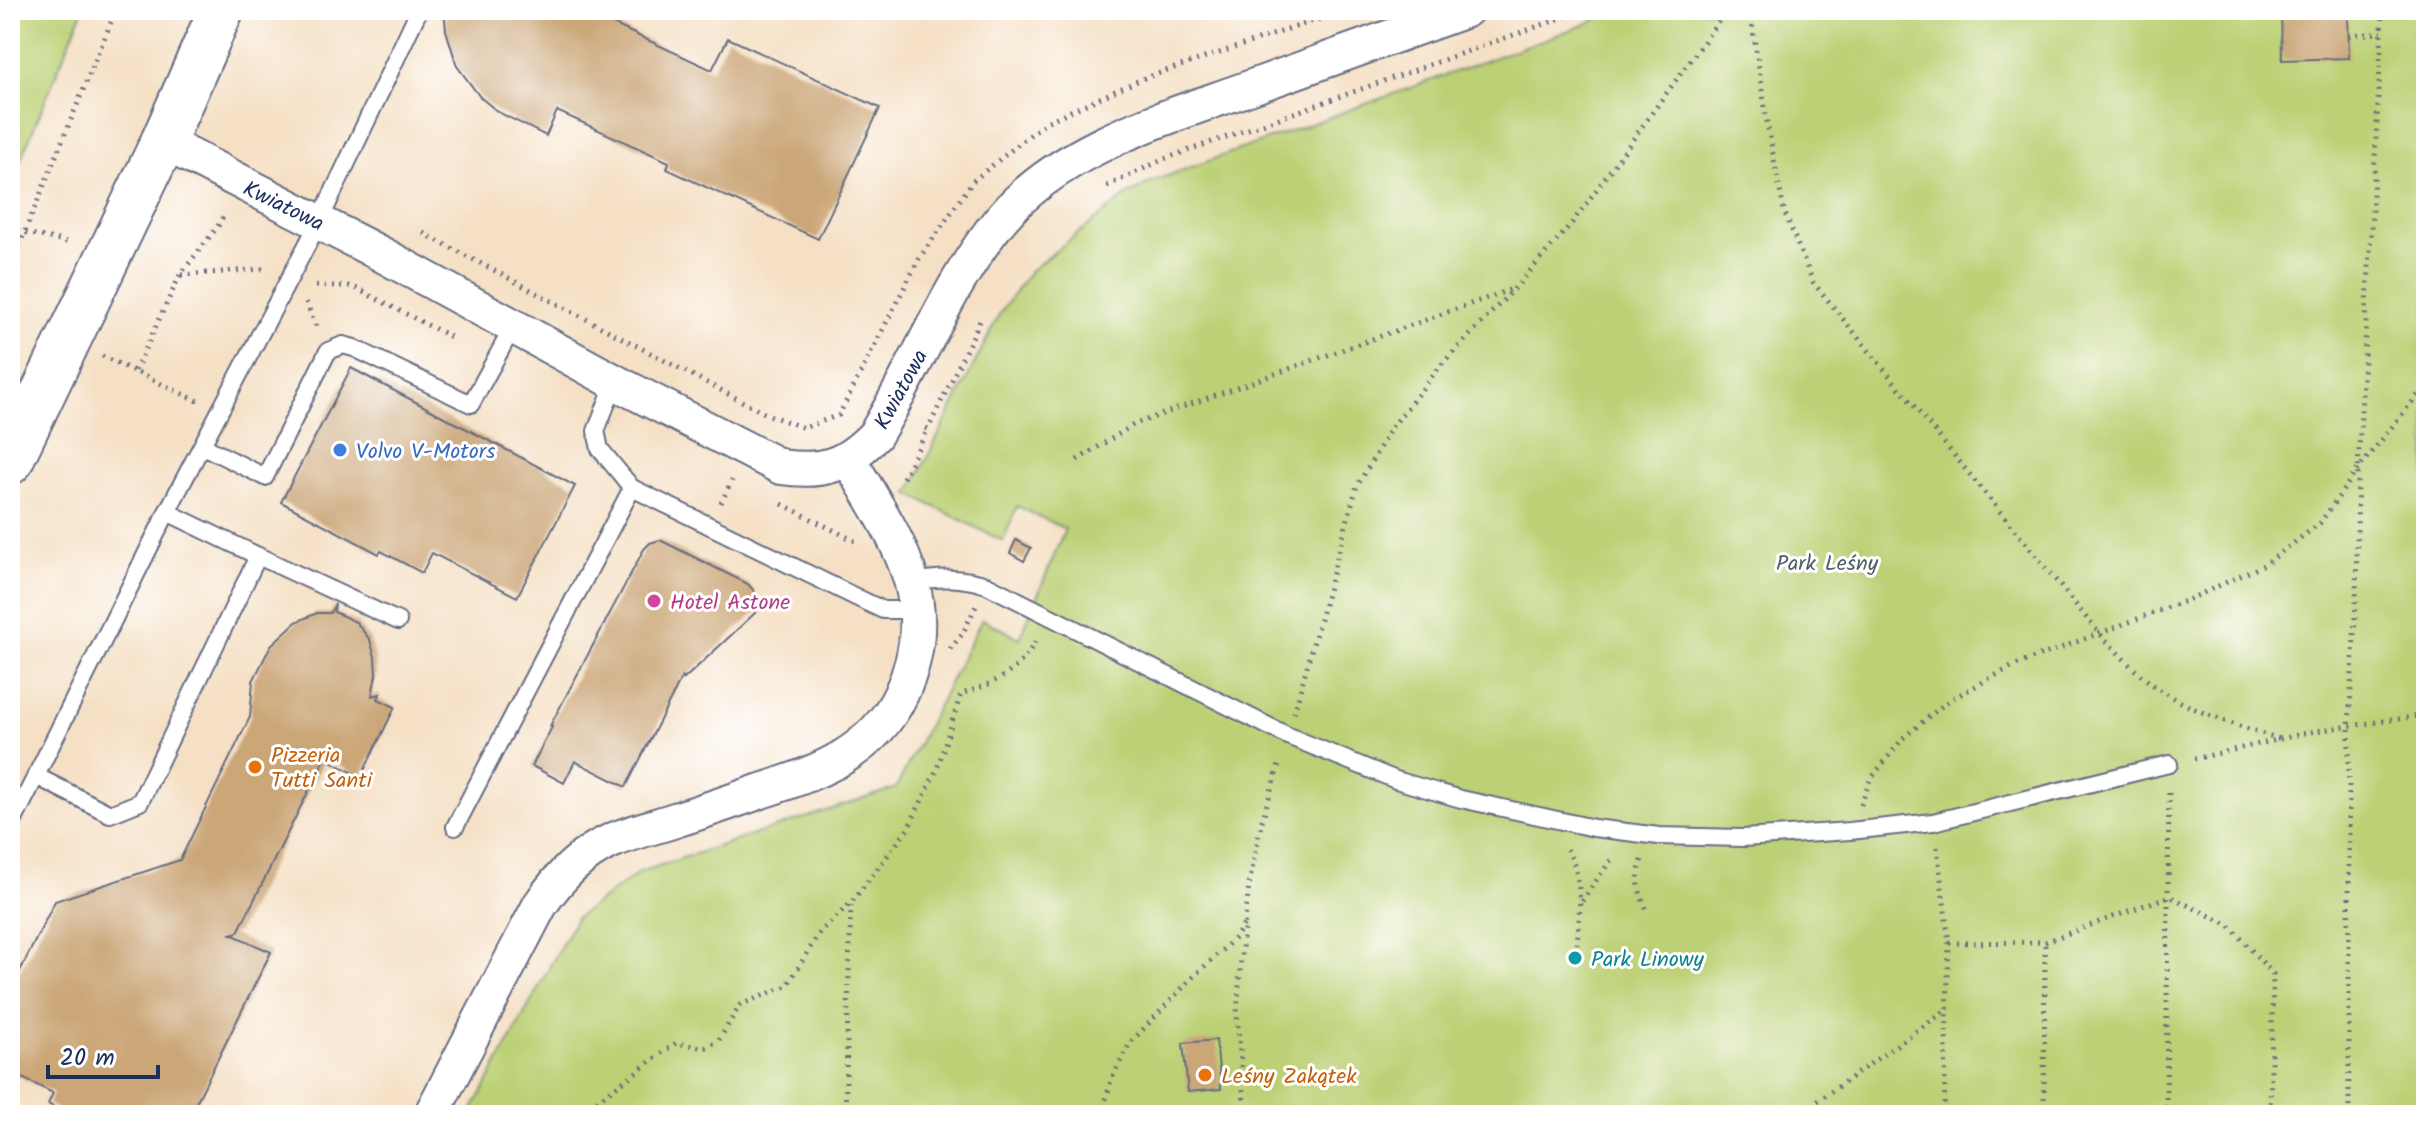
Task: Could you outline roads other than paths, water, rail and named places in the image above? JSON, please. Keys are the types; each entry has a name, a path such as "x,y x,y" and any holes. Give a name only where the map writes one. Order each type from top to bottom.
{"main road":[{"path":"10,462 163,142 221,10"}],"street":[{"name":"Kwiatowa","path":"163,142 781,467 806,471 831,466 848,458 860,451 875,435 970,264 1000,220 1031,188 1084,154 1146,125 1466,10"},
{"path":"431,1115 540,905 557,880 611,841 810,775 849,755 873,734 898,699 915,653 915,596 901,549 848,458"}],"lane":[{"path":"10,828 167,512 319,222 419,10"},
{"path":"203,446 265,477 328,351 343,345 471,404 513,327"},
{"path":"615,382 596,431 600,449 632,488 883,610 957,577 987,585 1288,736 1396,780 1461,799 1545,819 1636,833 1743,838 1933,822 2169,764"},
{"path":"455,827 632,488"},
{"path":"167,512 398,621"},
{"path":"36,776 110,814 140,802 258,556"}],"place":[{"name":"Volvo V-Motors","path":"340,450"},
{"name":"Hotel Astone","path":"654,601"},
{"name":"Pizzeria Tutti Santi","path":"255,767"},
{"name":"Park Linowy","path":"1575,958"},
{"name":"Leśny Zakątek","path":"1205,1075"}],"park label":[{"name":"Park Leśny","path":"1827,562"}]}
